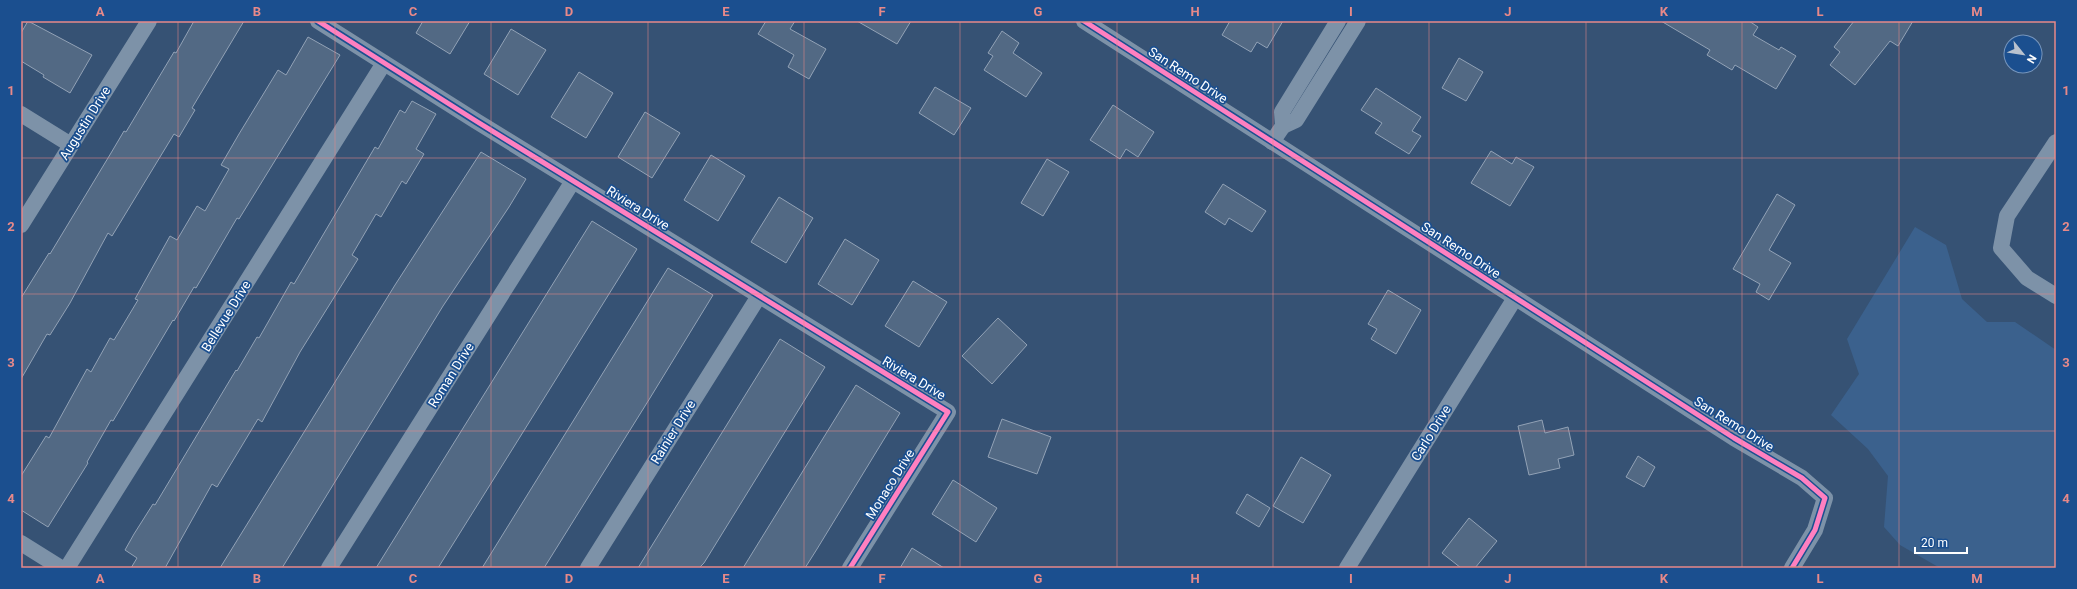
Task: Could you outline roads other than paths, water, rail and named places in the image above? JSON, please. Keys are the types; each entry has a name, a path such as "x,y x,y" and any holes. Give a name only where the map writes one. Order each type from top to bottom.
{"street":[{"name":"Augustin Drive","path":"21,225 149,21"},
{"name":"Riviera Drive","path":"318,21 948,412"},
{"name":"San Remo Drive","path":"1084,21 1734,438 1802,478 1825,498 1815,530 1792,568"},
{"path":"1272,142 1282,126 1282,112 1338,21"},
{"path":"1282,126 1296,120 1358,21"},
{"name":"Bellevue Drive","path":"67,568 384,63"},
{"path":"21,114 71,145"},
{"path":"2056,142 2007,216 2001,248 2027,278 2056,296"},
{"name":"Roman Drive","path":"329,568 574,181"},
{"name":"Rainier Drive","path":"588,568 759,296"},
{"name":"Carlo Drive","path":"1347,568 1515,298"},
{"name":"Monaco Drive","path":"850,568 948,412"},
{"path":"21,542 61,568"}],"water":[{"path":"1915,227 1946,245 1962,299 1987,322 2015,322 2056,350 2056,568 1940,568 1900,545 1884,527 1888,476 1868,449 1831,415 1859,374 1847,339"}]}
